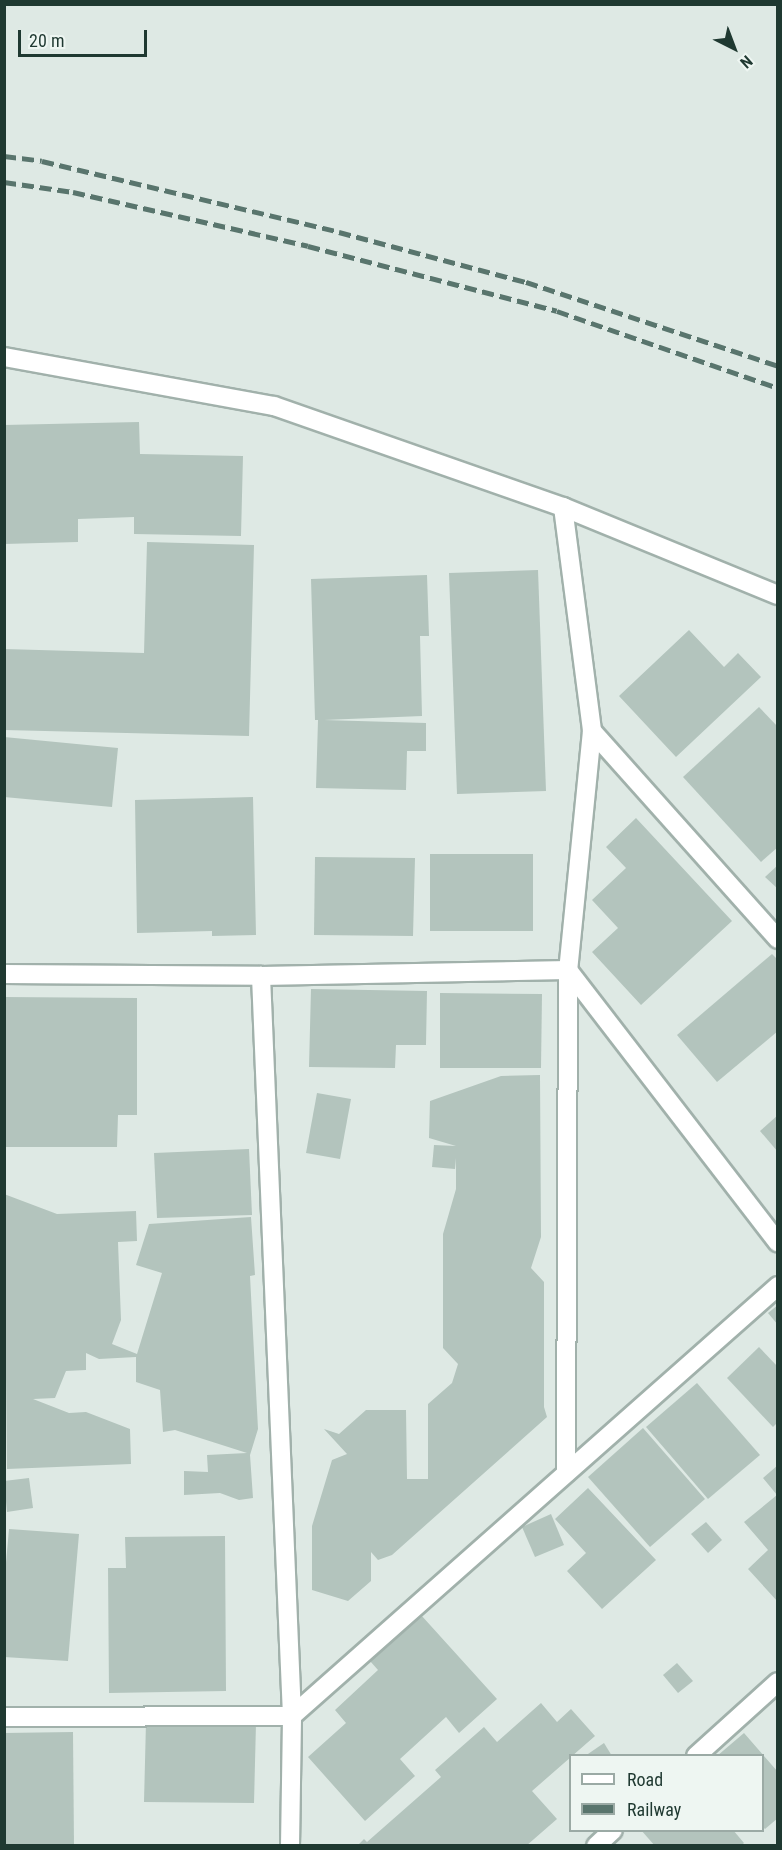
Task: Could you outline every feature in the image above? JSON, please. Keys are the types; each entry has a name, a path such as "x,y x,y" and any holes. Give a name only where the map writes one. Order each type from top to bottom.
{"street":[{"path":"4,357 274,406 563,507 777,595"},
{"path":"563,507 592,731 568,970 566,1473"},
{"path":"592,731 777,939"},
{"path":"4,974 261,976 568,970"},
{"path":"568,970 777,1243"},
{"path":"261,976 292,1716 290,1845"},
{"path":"4,1717 292,1716 777,1286"},
{"path":"697,1754 777,1682"},
{"path":"596,1845 611,1832"}],"building":[{"path":"139,422 140,454 243,456 241,536 134,534 134,517 78,519 78,542 4,544 4,425"},
{"path":"147,542 254,545 249,736 4,730 4,649 144,653"},
{"path":"538,570 546,791 457,794 449,573"},
{"path":"427,575 429,636 420,636 422,716 324,720 426,723 426,751 407,751 406,790 316,788 318,720 315,720 311,579"},
{"path":"689,630 724,667 738,653 761,677 676,757 619,696"},
{"path":"759,707 778,727 778,847 761,862 683,777"},
{"path":"4,737 118,748 112,807 4,797"},
{"path":"253,797 256,935 212,936 212,931 137,933 135,800"},
{"path":"636,818 732,921 641,1005 592,952 618,928 592,900 626,868 606,847"},
{"path":"430,854 533,854 533,931 430,931"},
{"path":"315,857 415,858 413,936 314,935"},
{"path":"778,865 778,889 765,877"},
{"path":"772,954 778,960 778,1031 717,1082 677,1035"},
{"path":"311,989 427,991 426,1045 396,1045 395,1068 309,1067"},
{"path":"440,993 542,994 541,1068 440,1068"},
{"path":"4,997 137,998 137,1115 118,1115 117,1147 4,1147"},
{"path":"540,1075 541,1237 531,1268 544,1282 544,1407 547,1417 392,1555 378,1560 371,1552 371,1581 348,1601 312,1590 312,1526 332,1460 347,1454 324,1429 339,1434 366,1410 406,1410 407,1479 428,1479 428,1404 452,1383 458,1364 443,1348 443,1234 456,1189 456,1158 455,1169 432,1167 434,1145 456,1146 429,1138 430,1101 501,1076"},
{"path":"317,1093 351,1099 340,1159 306,1153"},
{"path":"778,1115 778,1152 760,1131"},
{"path":"249,1149 252,1215 157,1218 154,1153"},
{"path":"4,1194 57,1214 136,1211 137,1241 118,1242 121,1320 112,1344 137,1354 162,1273 136,1265 149,1224 251,1217 255,1275 250,1276 258,1429 250,1455 253,1498 239,1500 220,1493 184,1495 184,1471 208,1472 207,1455 247,1453 175,1430 163,1432 160,1390 136,1382 136,1357 99,1359 86,1353 86,1370 66,1371 55,1398 33,1399 69,1413 86,1412 130,1429 131,1464 7,1469"},
{"path":"778,1305 778,1325 768,1313"},
{"path":"759,1347 778,1367 778,1422 773,1427 727,1378"},
{"path":"697,1383 760,1455 708,1499 646,1427"},
{"path":"643,1428 705,1499 650,1547 588,1477"},
{"path":"778,1465 778,1602 748,1569 768,1550 744,1522 777,1495 763,1478"},
{"path":"29,1478 33,1508 7,1512 4,1481"},
{"path":"588,1488 656,1560 602,1609 567,1571 586,1553 555,1519"},
{"path":"551,1514 564,1545 535,1557 522,1527"},
{"path":"706,1522 722,1540 708,1553 691,1534"},
{"path":"9,1529 79,1534 68,1661 4,1657 4,1585"},
{"path":"225,1536 226,1691 109,1693 108,1568 126,1568 125,1537"},
{"path":"421,1615 497,1699 459,1733 446,1717 400,1759 415,1776 365,1821 308,1757 346,1723 335,1710 378,1670 370,1661"},
{"path":"677,1663 693,1681 678,1693 663,1675"},
{"path":"541,1703 557,1722 571,1709 595,1736 574,1754 569,1754 569,1759 532,1791 557,1819 526,1846 357,1846 364,1839 367,1842 441,1777 435,1770 484,1727 497,1742"},
{"path":"146,1722 256,1723 254,1803 144,1802"},
{"path":"73,1732 74,1846 4,1846 4,1733"},
{"path":"744,1733 762,1754 719,1754"},
{"path":"604,1743 611,1754 588,1754"},
{"path":"764,1756 778,1772 778,1818 765,1829"},
{"path":"643,1832 735,1832 744,1843 741,1846 655,1846"}],"railway":[{"path":"4,156 42,161 339,232 526,282 778,366"},
{"path":"4,182 73,192 308,246 557,311 778,388"}]}
